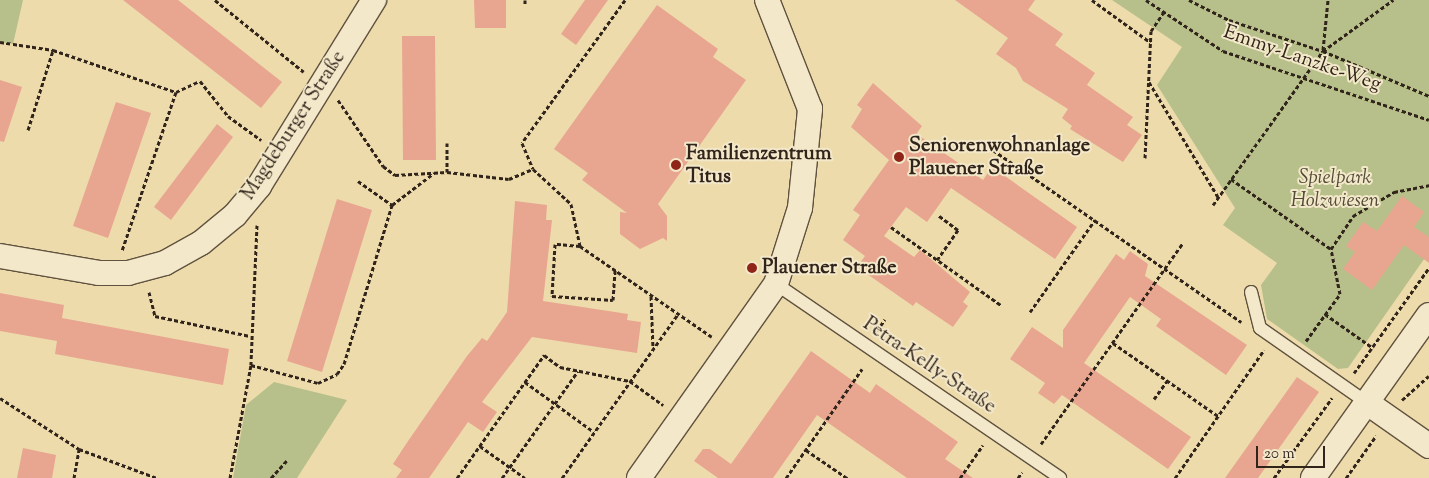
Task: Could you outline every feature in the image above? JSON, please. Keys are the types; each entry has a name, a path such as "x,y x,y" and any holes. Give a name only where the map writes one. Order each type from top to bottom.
{"street":[{"name":"Magdeburger Straße","path":"0,256 114,273 143,269 201,243 235,215 259,186 374,0"},
{"path":"639,478 776,284 800,208 810,109 767,0"},
{"path":"1313,478 1429,315"},
{"path":"1366,402 1429,446"}],"lane":[{"name":"Petra-Kelly-Straße","path":"776,284 1060,478"},
{"path":"1251,292 1260,328 1366,402"}],"path":[{"path":"216,0 338,100 383,166 405,177 448,172 509,179 533,169"},
{"path":"525,0 525,5"},
{"path":"580,246 571,204 533,169 522,142 625,0"},
{"path":"1092,0 1150,42"},
{"name":"Emmy-Lanzke-Weg","path":"1146,0 1163,14 1223,51 1305,76 1429,120"},
{"path":"1189,0 1229,20 1323,50 1429,96"},
{"path":"1323,50 1328,0"},
{"path":"1213,204 1323,50 1393,0"},
{"path":"1146,158 1151,31 1163,14"},
{"path":"0,42 53,50 176,92 200,81 228,116 280,154"},
{"path":"28,130 53,50"},
{"path":"1149,82 1218,197"},
{"path":"114,273 176,92"},
{"path":"448,143 448,172"},
{"path":"993,150 1245,326"},
{"path":"251,365 318,383 338,374 392,205 434,173"},
{"path":"1231,179 1331,249 1340,294 1297,354"},
{"path":"358,182 392,205"},
{"path":"1331,249 1353,216 1394,192 1429,185"},
{"path":"230,478 251,365 250,336 259,186"},
{"path":"937,260 958,230 938,215"},
{"path":"1030,312 1095,220"},
{"path":"891,227 1002,306"},
{"path":"615,270 613,300 552,296 555,244 580,246 615,270 730,350"},
{"path":"1018,478 1182,244"},
{"path":"143,269 155,316 250,336"},
{"path":"651,295 653,348"},
{"path":"562,478 678,314"},
{"path":"1325,314 1372,348"},
{"path":"1175,478 1274,338"},
{"path":"1112,343 1218,416"},
{"path":"457,478 544,356 560,367 630,381 682,418"},
{"path":"786,478 862,369"},
{"path":"502,478 578,371"},
{"path":"1154,399 1167,381"},
{"path":"525,382 594,432"},
{"path":"0,398 79,449 146,477 157,478"},
{"path":"960,478 992,432"},
{"path":"480,446 525,478"},
{"path":"74,478 79,449"},
{"path":"806,450 847,478"},
{"path":"271,478 288,459"},
{"path":"836,478 839,473"}],"green space":[{"path":"0,0 23,0 13,44 0,42"},
{"name":"Spielpark Holzwiesen","path":"1112,0 1429,0 1429,252 1348,368 1338,369 1267,319 1261,285 1277,263 1223,225 1235,208 1157,85 1182,47"},
{"path":"274,382 347,400 297,478 233,478 246,405"}],"building":[{"path":"123,0 178,0 282,82 261,108"},
{"path":"474,0 506,0 506,28 475,28"},
{"path":"585,0 608,0 576,45 561,34"},
{"path":"955,0 1035,0 1028,10 1063,34 1055,45 1095,73 1087,85 1133,117 1127,125 1142,135 1123,162 1070,129 1072,126 1062,118 1068,109 1023,81 1016,68 996,54 1008,38"},
{"path":"657,5 718,49 713,57 746,80 658,204 667,216 667,241 663,238 640,249 620,234 620,212 627,213 582,180 588,173 554,149"},
{"path":"402,36 435,36 436,160 403,160"},
{"path":"0,80 22,87 4,142 0,141"},
{"path":"873,83 922,126 917,133 921,137 983,180 992,167 1077,227 1055,259 951,188 927,222 906,207 884,236 914,257 920,250 970,292 963,302 968,306 953,327 916,302 913,306 857,267 865,256 843,240 860,215 853,210 889,160 851,127 862,109 857,105"},
{"path":"116,102 151,113 108,238 73,226"},
{"path":"217,124 233,137 171,220 154,207"},
{"path":"1402,196 1424,212 1414,227 1429,237 1429,263 1404,245 1372,290 1343,269 1355,252 1346,246 1363,222 1377,231"},
{"path":"337,199 372,210 322,372 287,361"},
{"path":"515,201 547,205 546,220 552,220 543,301 628,314 627,320 641,322 637,353 532,337 482,402 497,412 483,432 468,422 429,478 396,478 402,470 393,464 406,444 467,356 482,338 487,341 507,312"},
{"path":"1130,251 1148,264 1145,276 1247,345 1226,375 1156,326 1161,319 1130,297 1084,363 1191,437 1168,469 1062,395 1054,404 1038,393 1045,383 1010,359 1032,327 1063,348 1063,330 1116,254 1124,260"},
{"path":"0,293 64,305 62,318 229,349 223,385 55,354 57,341 0,331"},
{"path":"811,351 870,393 876,384 958,442 945,459 973,478 907,478 817,415 773,478 718,478 694,461 703,449 710,449 731,464"},
{"path":"1297,377 1319,392 1258,478 1225,478"},
{"path":"23,448 56,455 52,478 17,478"}],"place":[{"name":"Seniorenwohnanlage Plauener Straße","path":"899,157"},
{"name":"Familienzentrum Titus","path":"676,165"},
{"name":"Plauener Straße","path":"752,268"}]}
